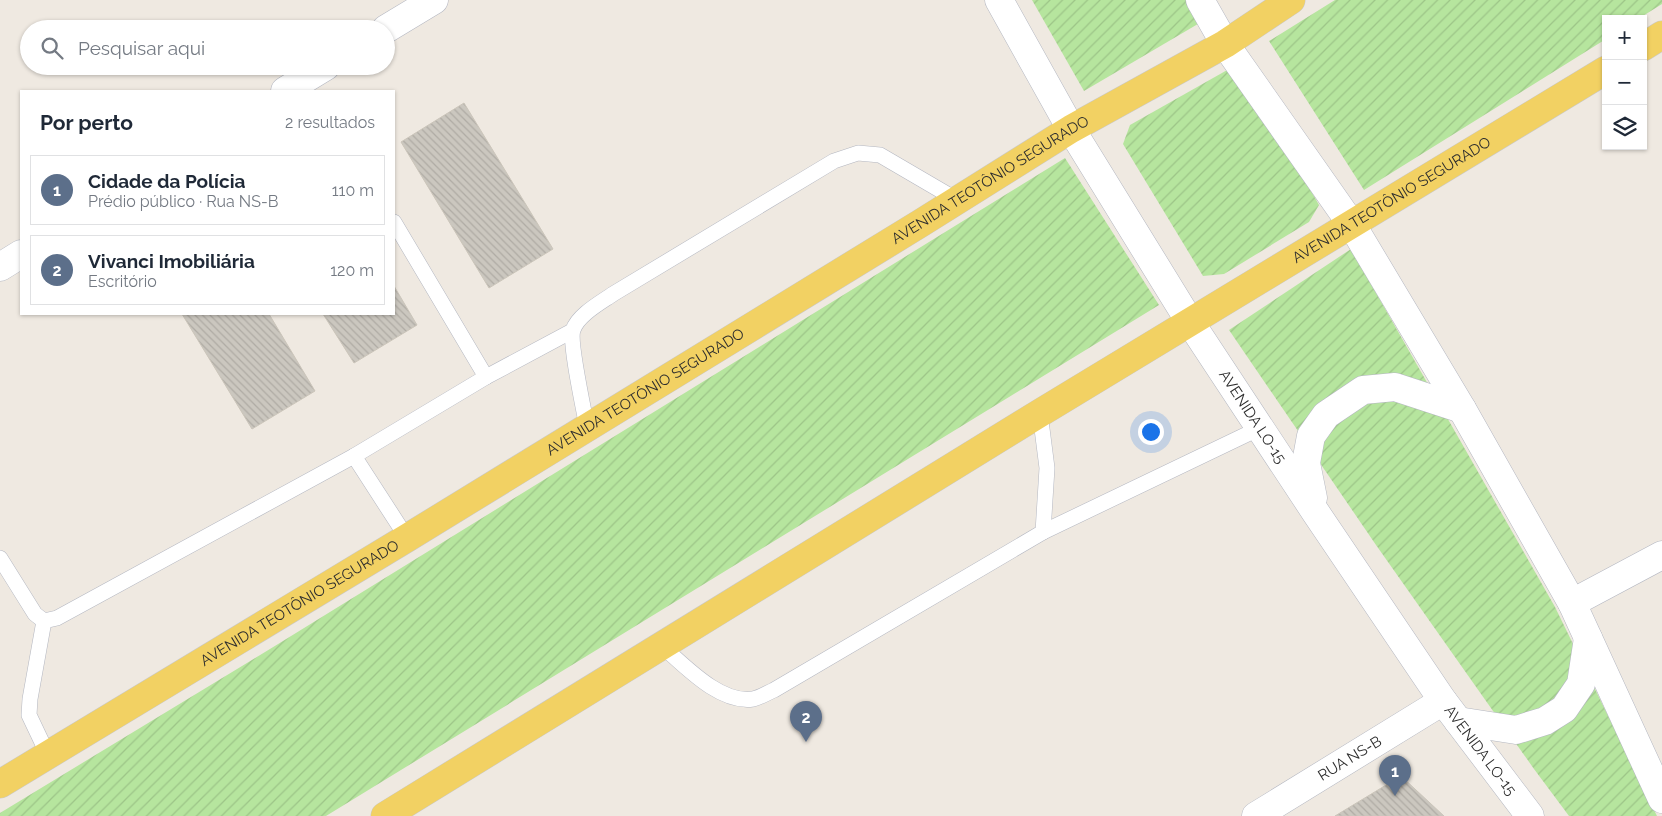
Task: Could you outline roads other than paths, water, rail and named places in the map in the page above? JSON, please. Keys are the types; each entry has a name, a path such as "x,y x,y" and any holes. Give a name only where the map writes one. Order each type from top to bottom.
{"main road":[{"name":"AVENIDA TEOTÔNIO SEGURADO","path":"0,784 407,538 1071,129 1225,44 1291,0"},
{"path":"1647,45 1662,36"},
{"name":"AVENIDA TEOTÔNIO SEGURADO","path":"385,816 1040,413 1602,72"}],"street":[{"path":"395,24 434,0"},
{"name":"AVENIDA LO-15","path":"999,0 1071,129 1190,322 1316,513 1451,711 1530,816"},
{"path":"1200,0 1225,44 1352,225 1462,409 1572,603 1662,799"},
{"path":"287,90 317,78"},
{"path":"0,267 20,255"},
{"path":"1316,513 1306,463 1311,436 1326,415 1363,390 1395,388 1462,409"},
{"path":"1572,603 1662,555"},
{"path":"1451,711 1516,730 1545,721 1564,709 1581,684 1588,638"},
{"name":"RUA NS-B","path":"1256,816 1451,711"}],"lane":[{"path":"44,621 57,618 354,456 486,377 572,331 585,313 613,294 834,162 858,153 880,156 957,200"},
{"path":"395,224 486,377"},
{"path":"572,331 573,348 587,427"},
{"path":"1040,413 1047,468 1044,532"},
{"path":"662,646 713,690 734,697 753,699 774,690 1044,532 1260,428"},
{"path":"354,456 407,538"},
{"path":"0,558 35,614 44,621"},
{"path":"44,621 30,699 30,716 48,755"}],"place":[{"name":"Vivanci Imobiliária","path":"806,742"},
{"name":"Cidade da Polícia","path":"1395,796"}]}
